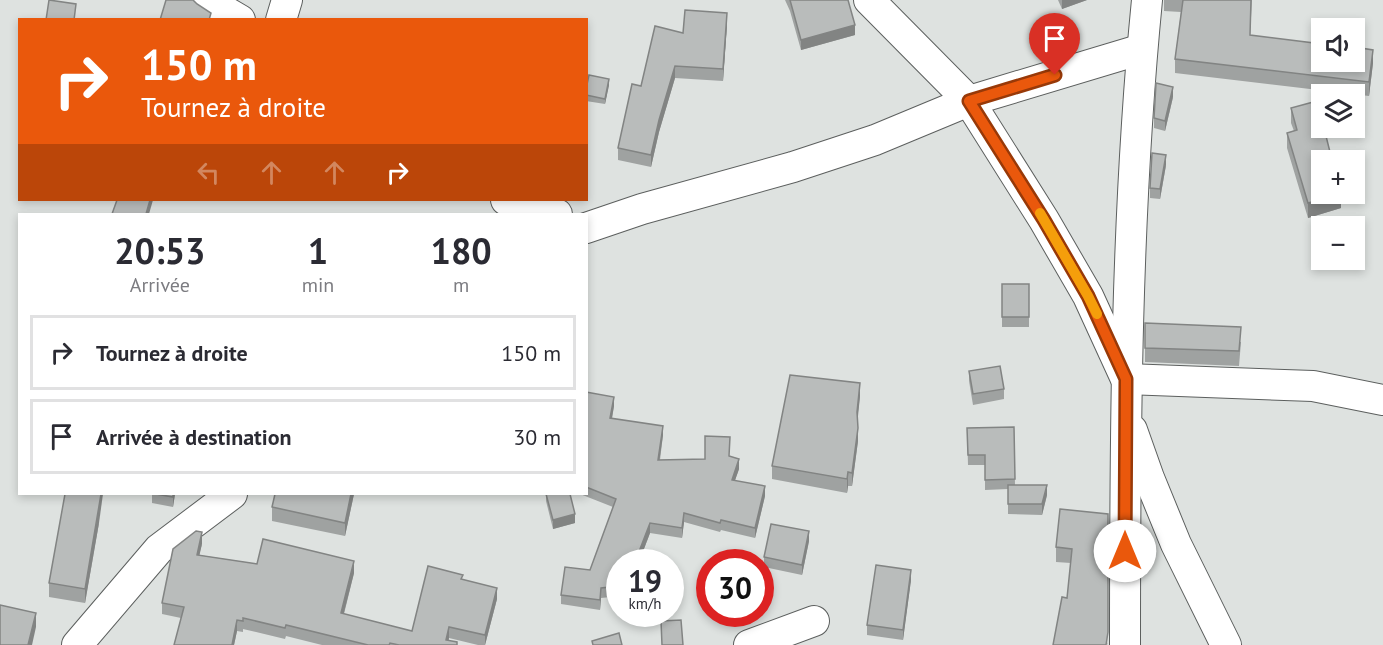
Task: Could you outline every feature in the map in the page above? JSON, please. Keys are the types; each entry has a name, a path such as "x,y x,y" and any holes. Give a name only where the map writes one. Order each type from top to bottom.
{"street":[{"path":"206,0 237,18"},
{"path":"281,18 287,0"},
{"path":"868,0 969,101 1044,220 1088,296 1126,379"},
{"path":"1125,645 1126,379 1138,97 1147,0"},
{"path":"592,223 793,167 875,140 969,101 1142,49"},
{"path":"510,201 536,211 550,213"},
{"path":"1126,379 1313,386 1383,400"},
{"path":"1125,411 1176,544 1226,645"},
{"path":"77,645 159,549 231,495"},
{"path":"749,645 814,621"}],"building":[{"path":"49,0 76,4 74,18 46,18"},
{"path":"166,0 193,0 211,13 210,18 161,18"},
{"path":"790,0 848,0 855,25 801,40"},
{"path":"1183,0 1251,0 1250,35 1311,43 1311,72 1365,72 1365,49 1373,50 1369,82 1175,59"},
{"path":"685,10 727,13 723,69 675,66 651,155 618,148 632,84 641,86 655,26 683,33"},
{"path":"589,75 609,79 605,99 588,95"},
{"path":"1156,83 1173,87 1165,121 1154,118"},
{"path":"1311,103 1311,138 1326,138 1330,150 1311,150 1311,202 1308,203 1287,133 1297,130 1291,108"},
{"path":"1152,153 1166,155 1160,189 1150,188"},
{"path":"117,201 150,201 146,213 112,213"},
{"path":"1002,284 1029,284 1029,317 1002,317"},
{"path":"1145,323 1241,327 1239,351 1145,348"},
{"path":"1000,366 1004,389 973,394 969,371"},
{"path":"790,375 860,383 858,428 852,473 848,472 847,479 772,466"},
{"path":"588,392 614,397 610,418 663,426 658,460 705,459 705,436 730,437 729,456 739,459 732,480 765,486 755,528 721,520 720,523 684,513 682,528 650,523 640,549 606,549 606,587 601,588 600,600 561,595 565,567 590,570 616,499 588,488"},
{"path":"1014,427 1015,479 985,480 985,455 968,455 967,428"},
{"path":"1008,485 1047,485 1042,504 1008,504"},
{"path":"65,495 101,495 85,589 49,583"},
{"path":"275,495 351,495 345,523 272,507"},
{"path":"546,495 570,495 575,514 553,520"},
{"path":"1060,509 1108,514 1108,632 1106,645 1053,645 1062,597 1067,598 1072,549 1056,547"},
{"path":"771,524 809,531 802,565 774,559 774,549 766,549"},
{"path":"196,531 202,532 197,555 257,564 263,539 354,561 341,613 412,631 428,566 463,575 461,579 497,588 485,635 449,627 446,640 457,642 457,645 390,643 389,645 368,645 286,625 285,628 243,618 243,621 237,620 232,645 174,645 184,607 162,603 173,549"},
{"path":"876,565 911,570 903,630 867,625"},
{"path":"0,605 36,613 28,645 0,645"},
{"path":"661,627 682,627 683,645 662,645"},
{"path":"619,633 622,645 593,645 592,641"}],"slow traffic":[{"path":"1040,213 1097,314"}],"route":[{"path":"1055,75 969,101 1044,220 1088,296 1126,379 1125,551"}]}
